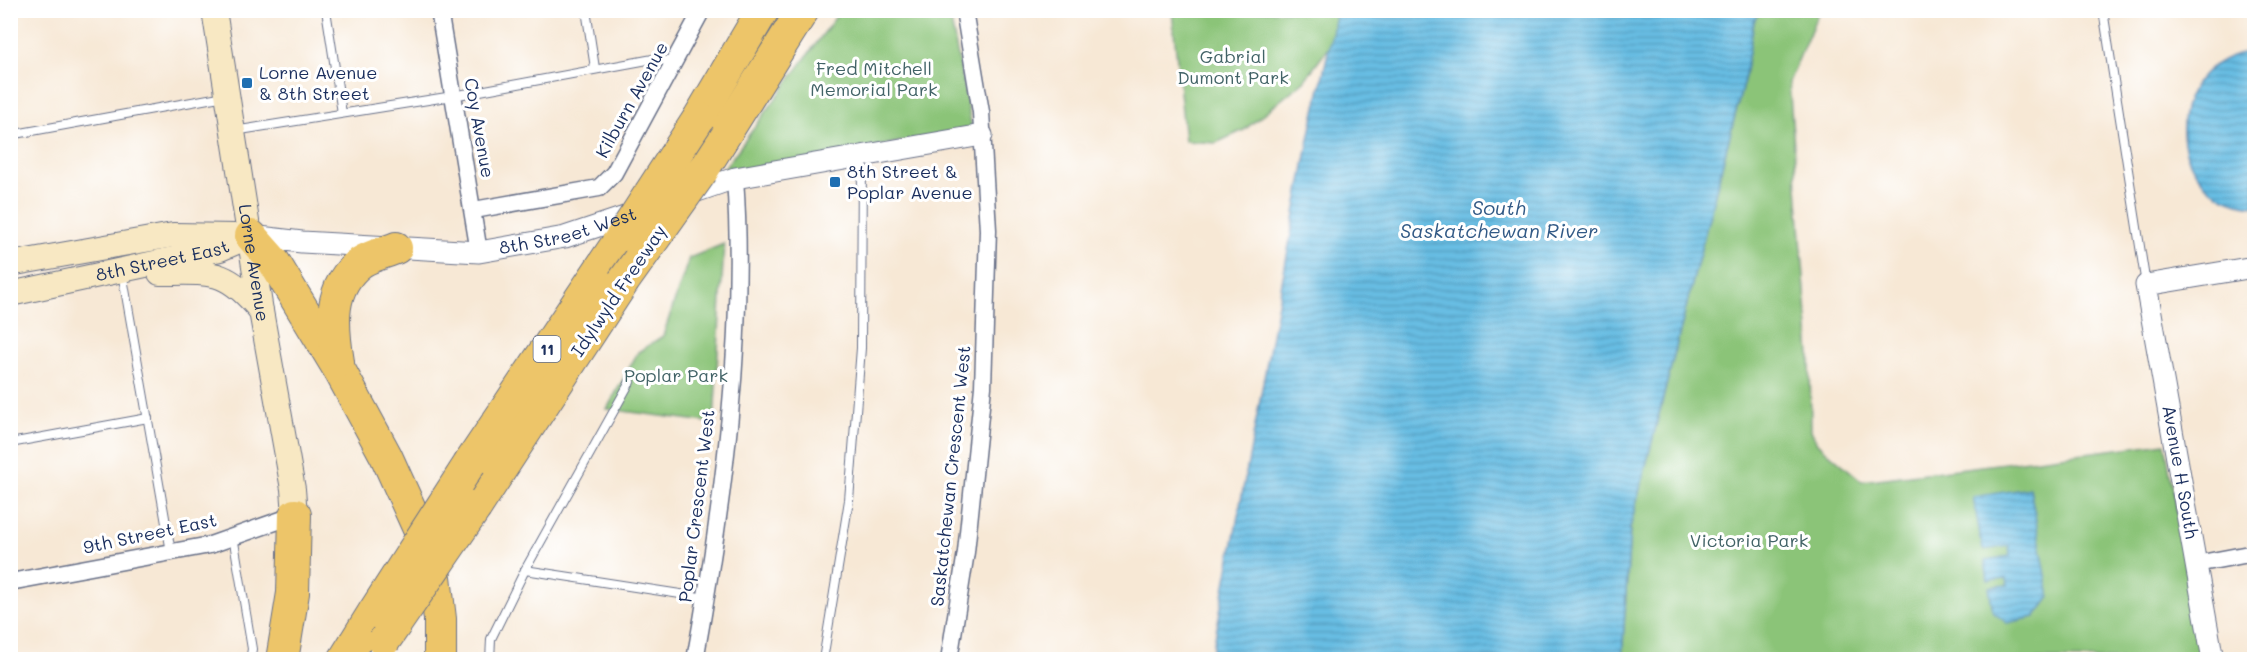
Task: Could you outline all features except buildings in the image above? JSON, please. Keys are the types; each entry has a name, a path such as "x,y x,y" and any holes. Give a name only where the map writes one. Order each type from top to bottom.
{"highway":[{"name":"Idylwyld Freeway","path":"377,637 470,463 699,118 763,10"},
{"name":"Idylwyld Freeway","path":"344,660 377,637 476,507 623,282 702,171 802,10"},
{"path":"251,236 274,262 340,371 386,456 419,529 435,577 440,619 440,660"},
{"path":"340,371 334,337 334,303 344,281 362,261 396,248"},
{"path":"282,660 293,593 295,515"}],"main road":[{"name":"Lorne Avenue","path":"214,10 261,311 287,449 295,515"},
{"name":"8th Street East","path":"10,264 172,235 251,236"},
{"name":"8th Street East","path":"10,294 122,272 227,247 251,236"},
{"path":"122,272 201,273 224,277 241,287 261,311"}],"street":[{"name":"Coy Avenue","path":"439,10 474,210 479,252"},
{"name":"Kilburn Avenue","path":"474,210 599,188 614,173 702,10"},
{"name":"Saskatchewan Crescent West","path":"949,660 966,552 983,387 988,230 981,112 964,10"},
{"name":"8th Street West","path":"251,236 396,248 479,252 565,237 735,178 982,135"},
{"name":"Poplar Crescent West","path":"695,660 722,488 737,310 738,235 735,178"},
{"path":"2146,285 2254,267"},
{"name":"Avenue H South","path":"2146,285 2213,660"},
{"name":"9th Street East","path":"10,582 210,545 295,515"},
{"path":"2196,564 2254,553"}],"lane":[{"path":"326,10 342,113"},
{"path":"586,10 595,68"},
{"path":"2103,10 2146,285"},
{"path":"234,131 453,96 653,59 675,63"},
{"path":"10,135 229,96"},
{"path":"823,660 849,500 861,348 862,155"},
{"path":"122,272 171,552"},
{"path":"490,660 491,639 525,570 630,382"},
{"path":"10,442 148,418"},
{"path":"233,536 252,649 250,660"},
{"path":"525,570 706,598"}],"green space":[{"name":"Fred Mitchell Memorial Park","path":"840,11 949,11 972,128 718,177"},
{"name":"Gabrial Dumont Park","path":"1172,11 1337,11 1330,46 1304,81 1244,130 1216,143 1185,141"},
{"name":"Victoria Park","path":"1760,11 1819,11 1789,82 1810,355 1811,430 1817,443 1862,481 2165,443 2202,659 1622,660 1630,528 1745,76 1754,21"},
{"name":"Poplar Park","path":"724,244 714,423 607,409 638,352 663,336 689,258"}],"water":[{"name":"South Saskatchewan River","path":"1337,11 1760,11 1754,21 1745,76 1630,528 1622,659 1211,659 1310,134"},
{"path":"2254,51 2254,206 2223,197 2201,179 2187,155 2183,128 2187,102 2201,78 2223,60"},
{"path":"2030,488 2050,597 2035,617 2007,623 1993,612 1989,587 2008,585 2007,578 1988,580 1985,560 2010,556 2009,546 1983,550 1973,497"}],"place":[{"name":"Lorne Avenue & 8th Street","path":"247,83"},
{"name":"8th Street & Poplar Avenue","path":"835,182"}]}
